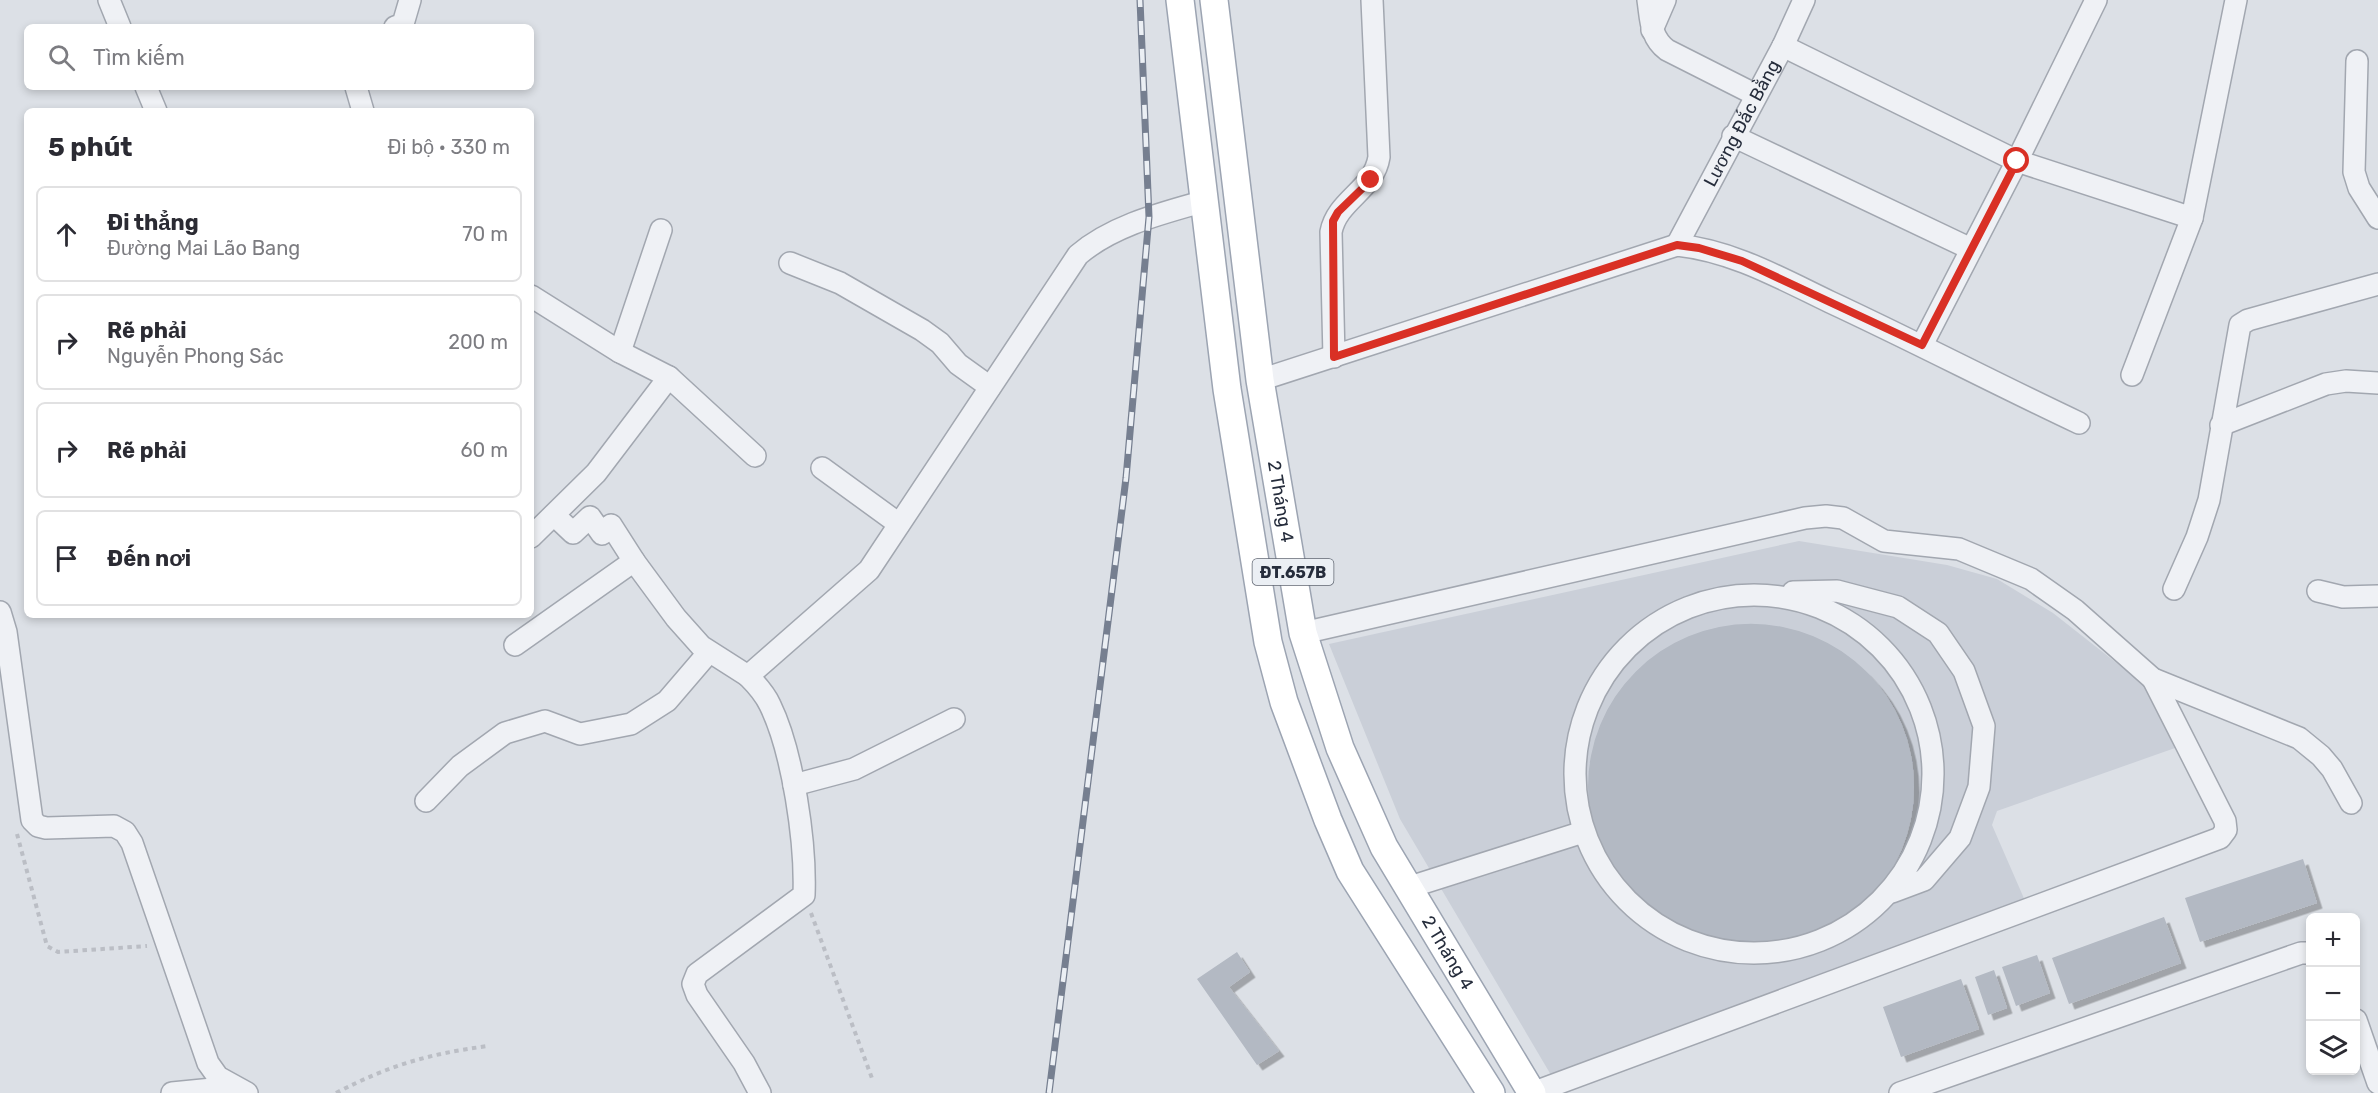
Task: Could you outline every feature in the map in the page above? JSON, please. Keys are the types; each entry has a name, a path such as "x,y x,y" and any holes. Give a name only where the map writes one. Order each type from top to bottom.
{"main road":[{"name":"2 Tháng 4","path":"1180,0 1227,389 1268,642 1284,702 1328,820 1370,905 1491,1093"},
{"name":"2 Tháng 4","path":"1214,0 1260,380 1304,633 1340,748 1363,805 1407,888 1532,1093"},
{"path":"1227,389 1260,380"},
{"path":"1268,642 1304,633"},
{"path":"1370,905 1407,888"}],"street":[{"path":"109,0 119,24"},
{"path":"403,24 410,0"},
{"path":"1334,357 1333,221 1338,212 1371,180 1377,169 1379,157 1372,0"},
{"path":"1648,0 1652,30 1657,42 1667,50 1756,95"},
{"path":"1652,30 1665,0"},
{"name":"Lương Đắc Bằng","path":"1677,245 1733,136 1783,46 1804,0"},
{"path":"1922,345 2017,161 2096,0"},
{"path":"2132,375 2192,218 2236,0"},
{"path":"1783,46 2017,161 2192,218"},
{"path":"2358,61 2354,172 2359,188 2378,218"},
{"path":"147,90 155,108"},
{"path":"357,90 362,108"},
{"path":"1733,136 1971,249"},
{"path":"748,676 869,570 1070,265 1087,247 1149,217 1205,201"},
{"path":"620,352 661,230"},
{"path":"1260,380 1677,245 1699,248 1742,261 1922,345 2079,423"},
{"path":"789,263 840,283 922,330 939,343 966,370 990,387"},
{"path":"2174,589 2197,537 2209,500 2240,325 2248,320 2378,284"},
{"path":"534,298 620,352 669,376 755,456"},
{"path":"534,534 596,473 669,376"},
{"path":"2221,425 2326,384 2346,381 2378,383"},
{"path":"822,468 899,524"},
{"path":"554,515 573,533 590,517 602,534 611,525 634,561 689,633 709,652 748,676 771,705 794,785 805,868 804,895 697,974 693,984 697,995 744,1064 760,1093"},
{"path":"1304,633 1826,516 1842,518 1884,541 1959,549 2031,579 2075,610 2153,678 2299,738 2321,756 2332,769 2351,804"},
{"path":"515,645 634,561"},
{"path":"1837,591 1898,607 1938,633 1964,671 1984,726 1979,787 1960,838 1924,880 1892,892 1843,932 1800,949 1737,954 1676,938 1624,901 1580,833 1572,760 1588,700 1623,648 1675,611 1741,594 1837,591"},
{"path":"2318,591 2343,597 2378,596"},
{"path":"1741,594 1804,601 1860,628 1904,673 1930,730 1936,776 1924,838 1892,892"},
{"path":"0,612 6,632 32,820 38,826 46,828 114,826 125,832 132,843 208,1063 218,1077 240,1090"},
{"path":"426,801 460,766 505,733 545,721 580,734 631,724 667,700 709,652"},
{"path":"1532,1093 2220,838 2226,830 2225,821 2153,678"},
{"path":"794,785 854,769 954,720"},
{"path":"1407,888 1580,833"},
{"path":"1903,1092 2306,953"},
{"path":"2355,1021 2378,1083"},
{"path":"172,1093 240,1090"}],"path":[{"path":"16,832 47,946 51,950 58,952 168,945"},
{"path":"804,895 873,1081"},
{"path":"336,1093 365,1078 412,1059 488,1046"}],"shaded area":[{"path":"1799,541 1947,565 1997,579 2053,613 2151,690 2175,748 1997,811 1992,825 2026,903 1551,1075 1400,819 1329,644"}],"building":[{"path":"1751,624 1798,631 1813,637 1841,652 1866,672 1886,697 1901,725 1907,740 1914,787 1907,834 1901,849 1886,877 1866,902 1841,922 1813,937 1798,943 1751,950 1704,943 1689,937 1661,922 1636,902 1616,877 1601,849 1595,834 1588,787 1595,740 1601,725 1616,697 1636,672 1661,652 1689,637 1704,631"},
{"path":"2303,859 2317,903 2200,942 2185,898"},
{"path":"2164,917 2181,963 2069,1004 2052,958"},
{"path":"1237,952 1250,972 1229,987 1279,1051 1257,1065 1197,979"},
{"path":"2037,955 2050,993 2016,1006 2002,967"},
{"path":"1994,970 2007,1008 1988,1015 1975,977"},
{"path":"1961,979 1979,1029 1901,1057 1883,1007"}],"railway":[{"path":"1049,1093 1126,478 1149,217 1140,0"}],"route":[{"path":"1371,180 1338,212 1333,221 1331,232 1334,357 1677,245 1722,253 1742,261 1922,345 2017,161"}]}
